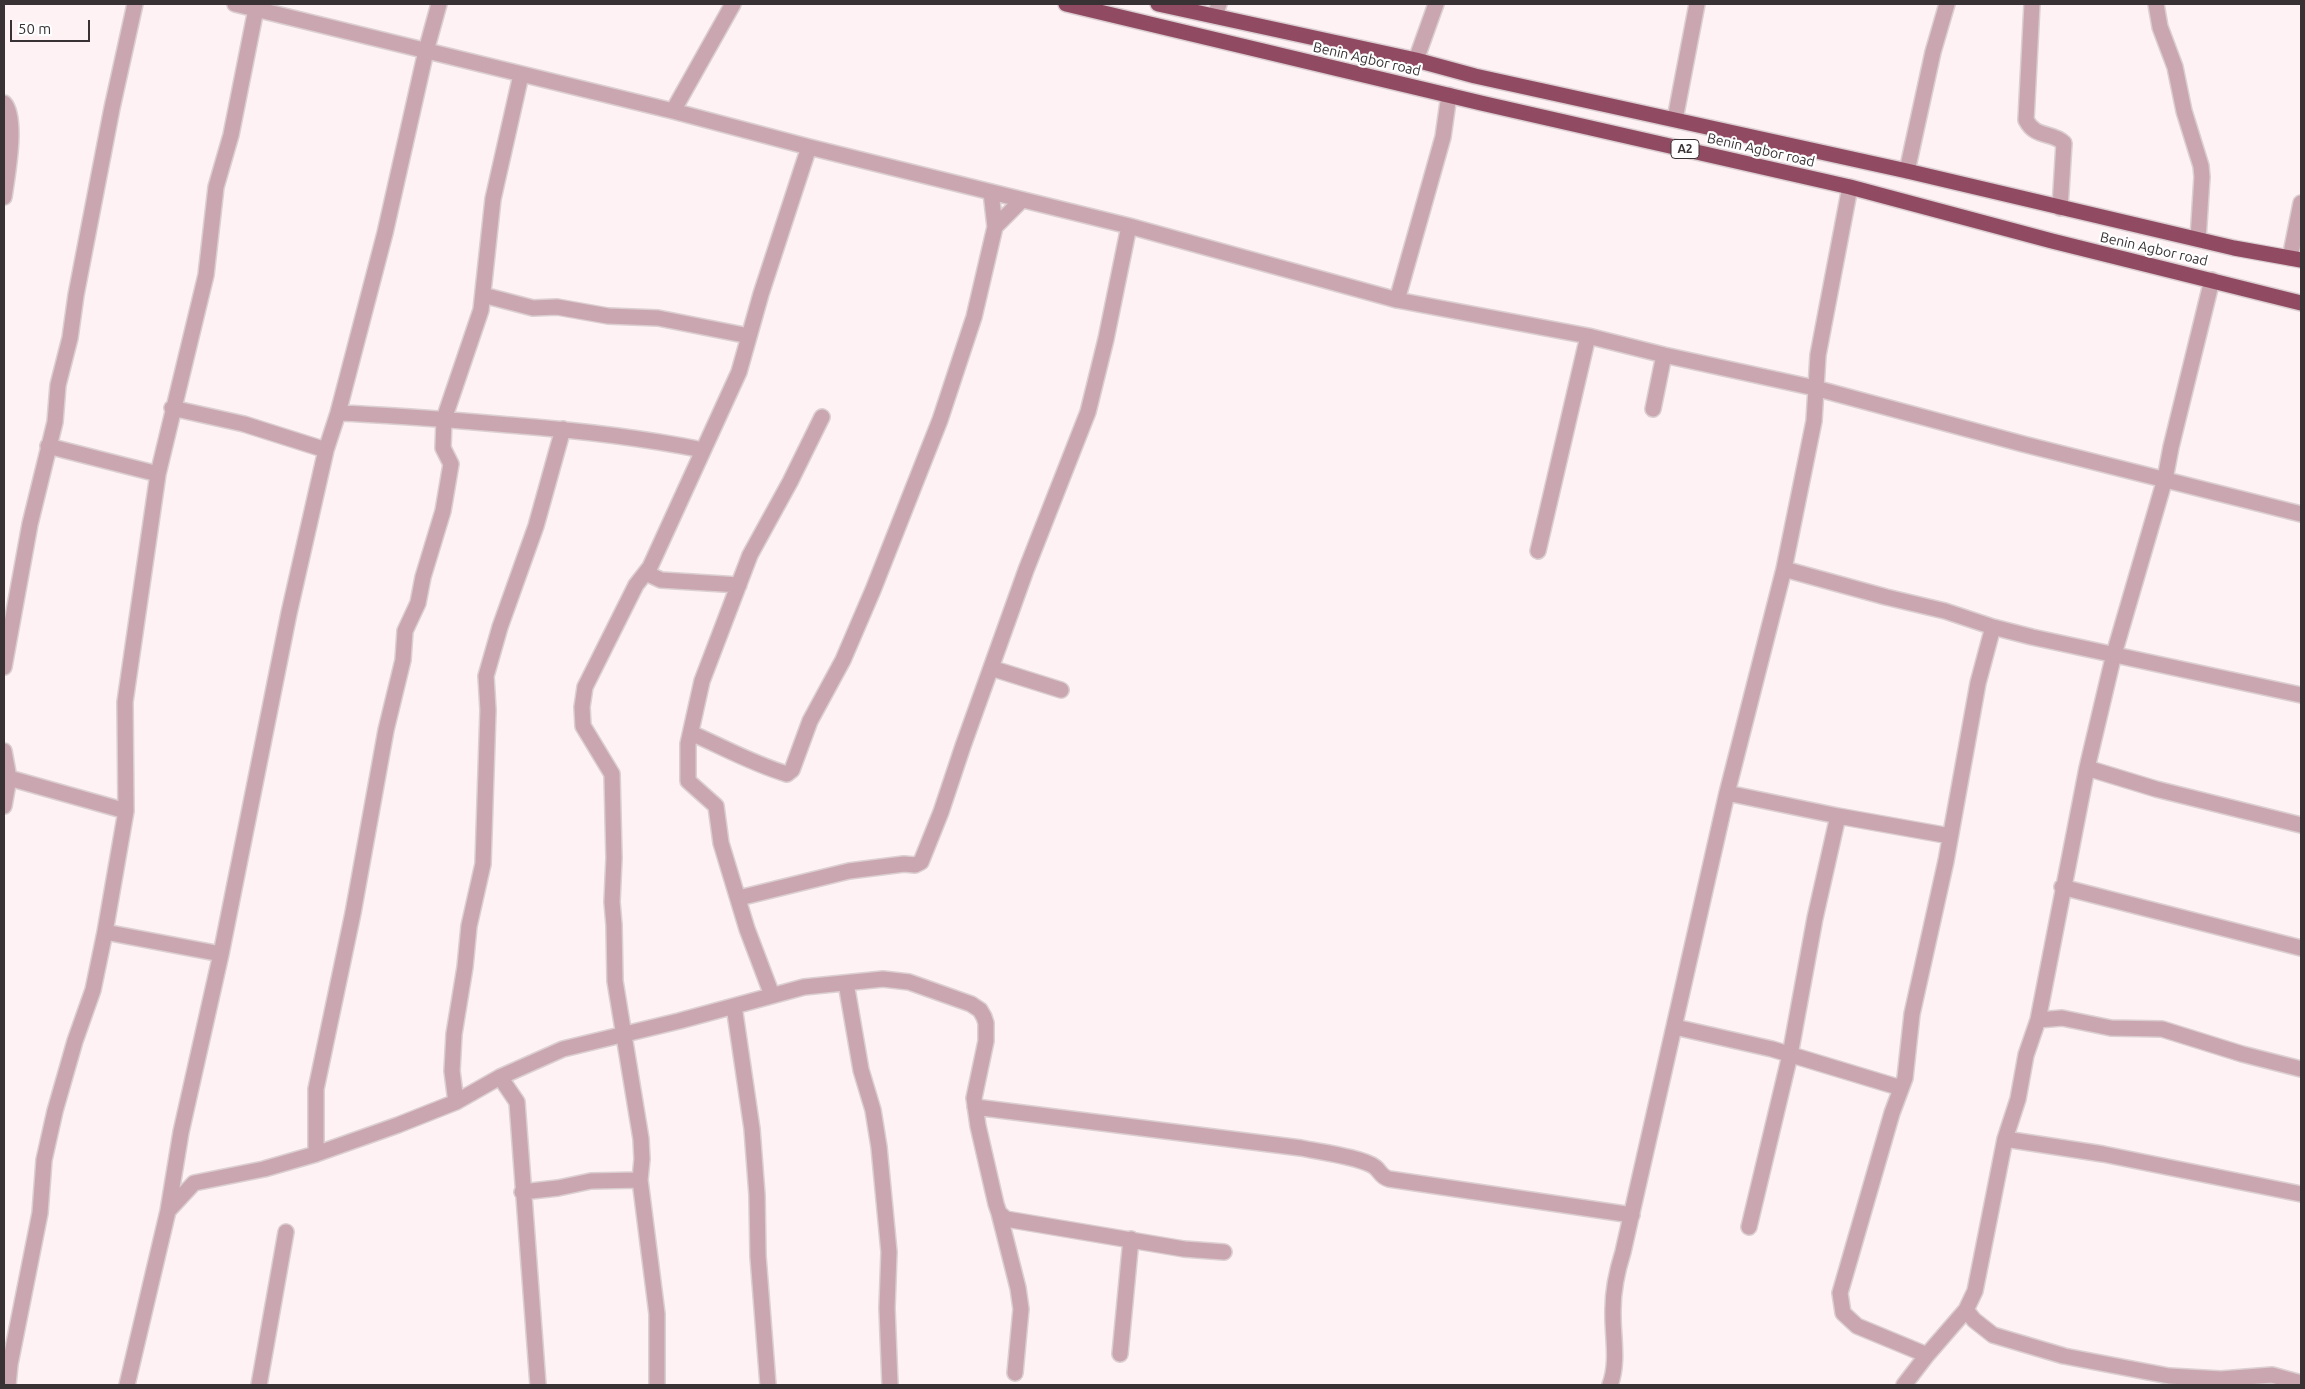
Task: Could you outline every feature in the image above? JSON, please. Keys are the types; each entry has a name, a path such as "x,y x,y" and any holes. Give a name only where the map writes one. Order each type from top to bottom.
{"highway":[{"name":"Benin Agbor road","path":"1066,4 1449,95 1850,187 2052,241 2301,303"},
{"name":"Benin Agbor road","path":"1158,4 1217,10 1475,76 1908,171 2198,239 2296,259"}],"street":[{"path":"4,667 30,524 55,422 58,385 70,338 76,295 112,108 135,4"},
{"path":"235,4 673,111 809,147 1129,226 1397,300 1588,336 1814,388 2301,514"},
{"path":"127,1385 168,1211 180,1132 221,954 289,613 326,450 338,413 385,233 426,51 439,4"},
{"path":"673,111 733,4"},
{"path":"1416,60 1436,4"},
{"path":"1675,120 1697,4"},
{"path":"1908,171 1933,52 1947,4"},
{"path":"2032,4 2026,120 2036,132 2064,143 2060,208"},
{"path":"2156,4 2160,27 2175,67 2184,111 2201,166 2198,239"},
{"path":"8,1385 10,1364 40,1213 44,1160 55,1111 75,1041 93,990 105,932 126,811 124,702 158,474 172,408 206,275 216,187 230,135 256,9"},
{"path":"316,1154 316,1089 353,913 376,776 403,660 405,631 418,603 423,577 443,511 451,464 443,448 444,419 481,310 493,199 521,75"},
{"path":"1397,300 1443,137 1449,95"},
{"path":"4,103 10,116 8,166 4,197"},
{"path":"657,1385 657,1314 640,1180 642,1149 615,981 612,902 614,858 612,774 583,726 582,707 585,687 636,586 646,573 739,372 809,147"},
{"path":"1610,1385 1614,1364 1612,1308 1615,1277 1632,1215 1727,793 1784,569 1814,421 1814,388 1818,355 1850,187"},
{"path":"691,732 732,750 747,761 787,774 792,770 810,721 843,660 873,590 940,420 974,317 995,227 991,192"},
{"path":"995,227 1022,200"},
{"path":"2296,259 2301,203"},
{"path":"739,898 850,871 904,864 915,865 921,862 942,812 991,668 1088,412 1106,339 1129,226"},
{"path":"1904,1385 1927,1354 1966,1310 1979,1276 2005,1139 2018,1099 2026,1055 2038,1020 2062,887 2070,864 2086,768 2114,654 2165,479 2171,447 2212,280"},
{"path":"482,295 533,308 557,307 608,316 658,318 749,336"},
{"path":"1538,551 1588,336"},
{"path":"1653,409 1664,355"},
{"path":"172,408 244,424 326,450"},
{"path":"338,413 444,419 563,430 669,443 703,450"},
{"path":"772,995 747,929 739,898 720,843 716,806 688,782 688,744 702,681 750,555 790,482 822,416"},
{"path":"456,1102 452,1071 454,1034 465,967 469,926 483,864 488,710 486,676 500,628 536,526 563,430"},
{"path":"48,446 158,474"},
{"path":"1784,569 1886,598 1945,611 1993,627 2301,695"},
{"path":"646,573 661,580 739,585"},
{"path":"1927,1354 1857,1326 1843,1312 1840,1304 1840,1293 1889,1122 1901,1088 1908,1056 1912,1014 1950,836 1978,684 1993,627"},
{"path":"991,668 1061,690"},
{"path":"4,751 8,778 4,806"},
{"path":"2086,768 2165,791 2301,825"},
{"path":"8,778 126,811"},
{"path":"1727,793 1838,816 1950,836"},
{"path":"1749,1227 1790,1055 1814,918 1838,816"},
{"path":"2062,887 2301,948"},
{"path":"105,932 221,954"},
{"path":"168,1211 194,1183 264,1169 316,1154 398,1125 456,1102 500,1077 563,1049 804,987 883,979 909,982 959,999 980,1010 986,1023 986,1041 976,1084 975,1107 986,1161 1018,1288 1021,1309 1015,1374"},
{"path":"846,983 861,1070 872,1110 879,1147 889,1252 886,1308 890,1385"},
{"path":"734,1006 752,1129 757,1195 758,1256 768,1385"},
{"path":"2038,1020 2062,1018 2111,1028 2162,1030 2301,1069"},
{"path":"1675,1027 1790,1055 1901,1088"},
{"path":"500,1077 517,1102 522,1192 538,1385"},
{"path":"975,1107 1301,1148 1352,1159 1375,1167 1382,1177 1389,1179 1632,1215"},
{"path":"2005,1139 2103,1154 2301,1194"},
{"path":"174,1171 194,1183"},
{"path":"522,1192 558,1188 591,1181 640,1180"},
{"path":"999,1212 1006,1219 1014,1222 1131,1239 1184,1249 1224,1252"},
{"path":"259,1385 286,1232"},
{"path":"1120,1354 1131,1239"},
{"path":"1966,1310 1974,1320 1993,1335 2064,1356 2169,1376 2221,1379 2272,1375 2301,1383"}]}
